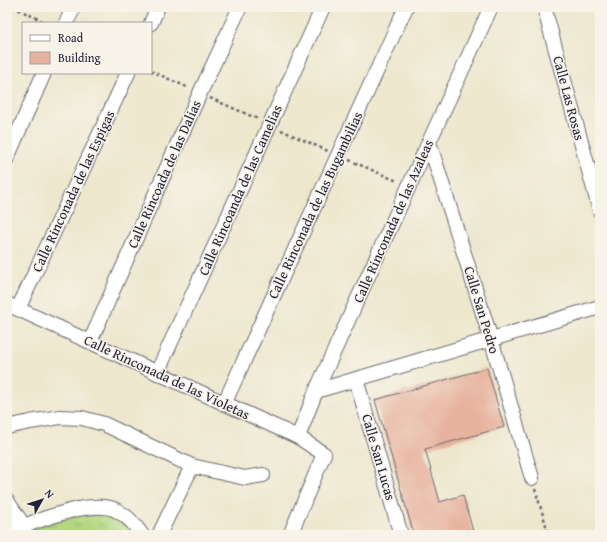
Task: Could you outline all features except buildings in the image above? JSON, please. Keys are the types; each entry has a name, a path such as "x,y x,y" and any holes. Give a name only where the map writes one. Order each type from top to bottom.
{"street":[{"path":"66,22 74,7"},
{"path":"150,22 158,7"},
{"name":"Calle Rincoada de las Dalias","path":"90,342 240,7"},
{"name":"Calle Rincoanda de las Camelias","path":"157,372 323,7"},
{"name":"Calle Rinconada de las Bugambilias","path":"224,404 406,7"},
{"name":"Calle Rinconada de las Azaleas","path":"298,437 316,391 428,142 491,7"},
{"name":"Calle Las Rosas","path":"544,7 600,212"},
{"path":"7,158 44,74"},
{"name":"Calle Rinconada de las Espigas","path":"13,307 128,74"},
{"name":"Calle San Pedro","path":"428,142 491,339 532,478"},
{"name":"Calle Rinconada de las Violetas","path":"13,307 298,437 324,454 290,535"},
{"path":"316,391 600,307"},
{"name":"Calle San Lucas","path":"356,379 401,535"},
{"path":"7,427 60,417 82,418 104,424 192,466 245,478 263,475"},
{"path":"159,535 192,466"},
{"path":"7,501 24,526"},
{"path":"7,532 51,516 81,508 100,507 115,510 129,518 142,535"}],"path":[{"path":"13,7 45,22"},
{"path":"532,478 549,535"}],"green space":[{"path":"102,512 121,515 139,535 20,535 60,520"}]}
